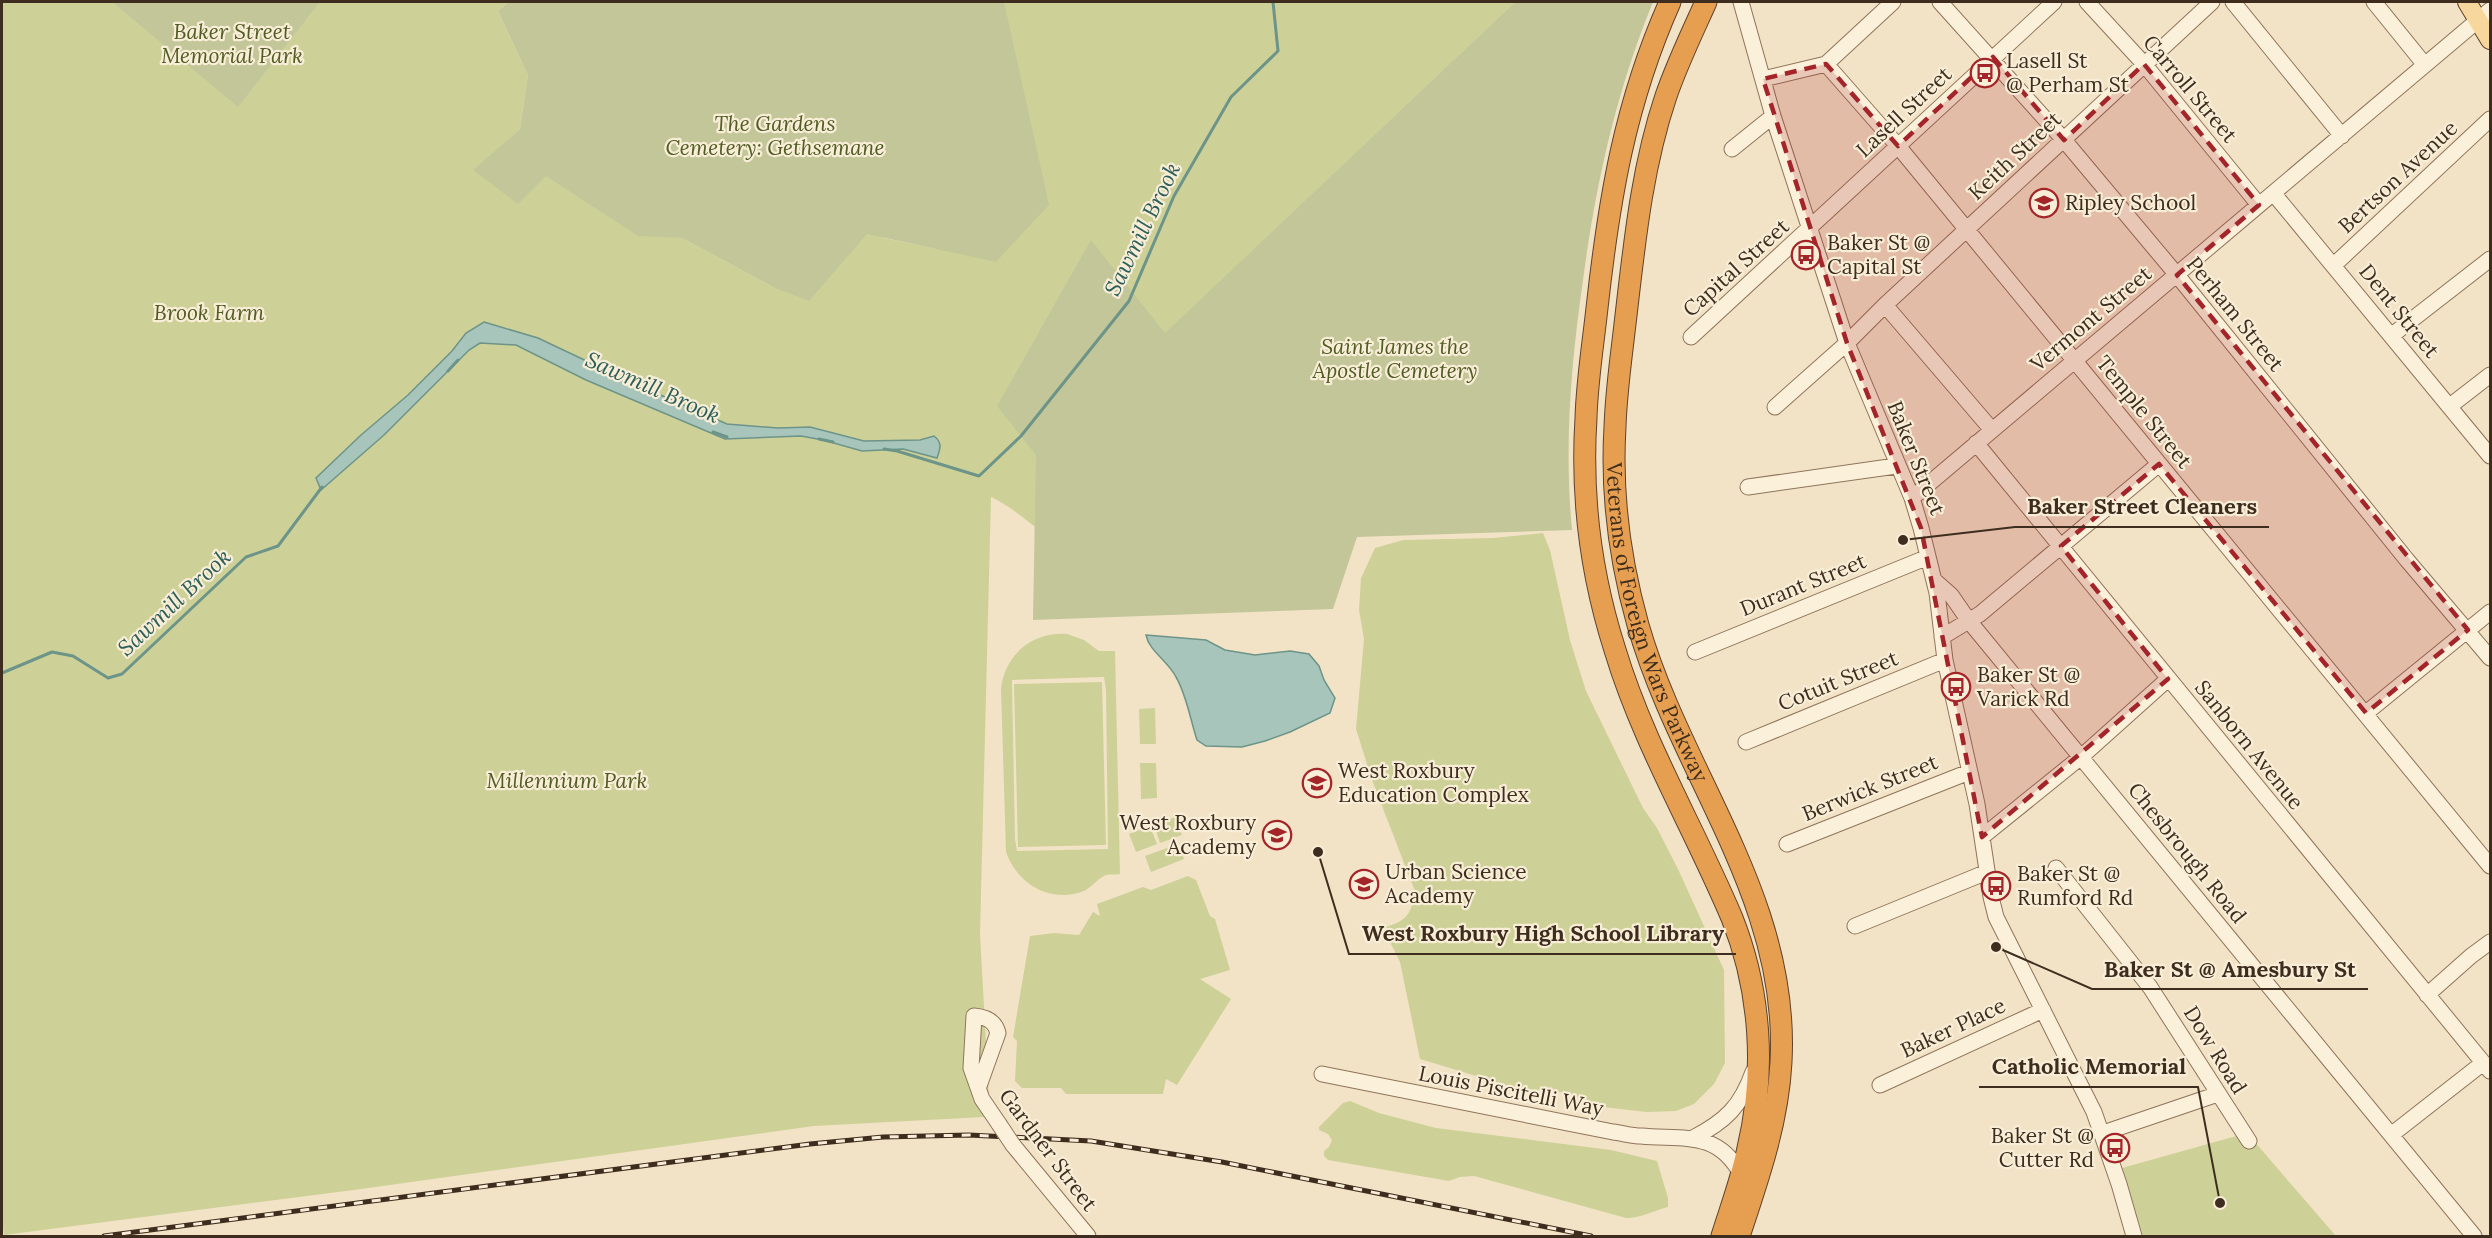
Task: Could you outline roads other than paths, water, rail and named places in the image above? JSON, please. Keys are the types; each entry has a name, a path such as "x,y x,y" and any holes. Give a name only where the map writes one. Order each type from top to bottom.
{"highway":[{"name":"Veterans of Foreign Wars Parkway","path":"1670,2 1634,99 1613,186 1589,374 1585,435 1588,524 1602,604 1625,682 1738,935 1753,995 1759,1058 1755,1115 1742,1174 1722,1236"},
{"name":"Veterans of Foreign Wars Parkway","path":"1706,2 1669,88 1648,164 1633,252 1614,438 1619,529 1631,598 1655,675 1757,903 1772,956 1779,999 1781,1054 1778,1097 1768,1145 1739,1236"},
{"path":"1662,765 1689,753"}],"main road":[{"path":"2467,2 2485,14 2490,40"}],"street":[{"name":"Baker Street","path":"1741,2 1773,116 1847,343 1896,466 1912,498 1934,580 1945,660 1977,804 1996,917 2085,1092 2103,1133 2134,1236"},
{"path":"1763,79 1826,64 1893,2"},
{"name":"Perham Street","path":"1940,2 1993,57 2064,140 2490,658"},
{"name":"Lasell Street","path":"1810,229 2054,2"},
{"name":"Carroll Street","path":"2087,2 2144,64 2259,205"},
{"name":"Keith Street","path":"1775,407 1847,343 1885,305 2212,2"},
{"path":"2232,2 2342,136"},
{"path":"2374,2 2425,65"},
{"name":"Vermont Street","path":"1912,498 2485,14"},
{"name":"Temple Street","path":"1826,64 1967,229 2490,866"},
{"path":"1732,148 1773,116"},
{"name":"Bertson Avenue","path":"2334,264 2490,119"},
{"name":"Dent Street","path":"2274,194 2490,456"},
{"name":"Capital Street","path":"1691,337 1810,229"},
{"path":"2391,336 2490,259"},
{"path":"1885,305 1992,430"},
{"path":"2450,406 2490,375"},
{"name":"Sanborn Avenue","path":"1976,443 2487,1067"},
{"path":"1942,637 1969,621 2159,464"},
{"path":"1748,488 1896,466"},
{"name":"Durant Street","path":"1695,652 1928,557"},
{"name":"Chesbrough Road","path":"1934,580 1951,595 1969,621 2474,1236"},
{"path":"2366,713 2490,612"},
{"name":"Cotuit Street","path":"1746,742 1945,660"},
{"path":"1982,837 2080,757 2168,679"},
{"name":"Berwick Street","path":"1787,844 1969,772"},
{"name":"Dow Road","path":"2056,868 2150,987 2249,1141"},
{"path":"1855,926 1987,872"},
{"path":"2427,995 2490,942"},
{"name":"Baker Place","path":"1880,1085 2043,1010"},
{"path":"1693,1138 1711,1128 1733,1110 1744,1095 1759,1058"},
{"path":"2391,1135 2487,1067"},
{"name":"Louis Piscitelli Way","path":"1322,1074 1613,1132 1640,1136 1693,1138 1723,1151 1733,1159 1742,1174"},
{"name":"Gardner Street","path":"979,1086 982,1099 1013,1144 1088,1236"},
{"path":"2103,1133 2218,1094"}],"water":[{"path":"484,322 538,338 727,424 778,428 810,427 864,441 920,440 934,436 940,444 939,452 937,458 903,449 862,451 801,436 725,439 586,380 516,345 480,343 469,350 384,435 321,490 316,478 408,395 452,351 466,333"},
{"path":"1146,635 1206,640 1225,650 1255,655 1290,651 1309,654 1319,666 1335,698 1330,713 1265,741 1242,747 1206,746 1197,740 1180,684 1151,646"}],"waterway":[{"name":"Sawmill Brook","path":"884,449 979,476 1021,436 1129,301 1174,196 1231,97 1278,51 1273,2"},
{"name":"Sawmill Brook","path":"448,371 458,360"},
{"name":"Sawmill Brook","path":"713,432 727,437"},
{"name":"Sawmill Brook","path":"819,439 833,442"},
{"name":"Sawmill Brook","path":"2,673 52,652 73,656 108,678 122,674 246,557 278,546 322,487"}],"railway":[{"path":"104,1236 810,1144 883,1137 969,1135 1091,1141 1222,1162 1591,1236"}],"place":[{"name":"Lasell St @ Perham St","path":"1985,73"},
{"name":"Ripley School","path":"2044,203"},
{"name":"Baker St @ Capital St","path":"1806,255"},
{"name":"Baker Street Cleaners","path":"1903,540"},
{"name":"Baker St @ Varick Rd","path":"1956,687"},
{"name":"West Roxbury Education Complex","path":"1317,783"},
{"name":"West Roxbury Academy","path":"1277,835"},
{"name":"West Roxbury High School Library","path":"1318,852"},
{"name":"Urban Science Academy","path":"1364,884"},
{"name":"Baker St @ Rumford Rd","path":"1996,886"},
{"name":"Baker St @ Amesbury St","path":"1996,947"},
{"name":"Baker St @ Cutter Rd","path":"2115,1148"},
{"name":"Catholic Memorial","path":"2220,1203"}],"park label":[{"name":"Baker Street Memorial Park","path":"232,44"},
{"name":"The Gardens Cemetery: Gethsemane","path":"775,136"},
{"name":"Brook Farm","path":"209,313"},
{"name":"Saint James the Apostle Cemetery","path":"1395,359"},
{"name":"Millennium Park","path":"567,781"}]}
